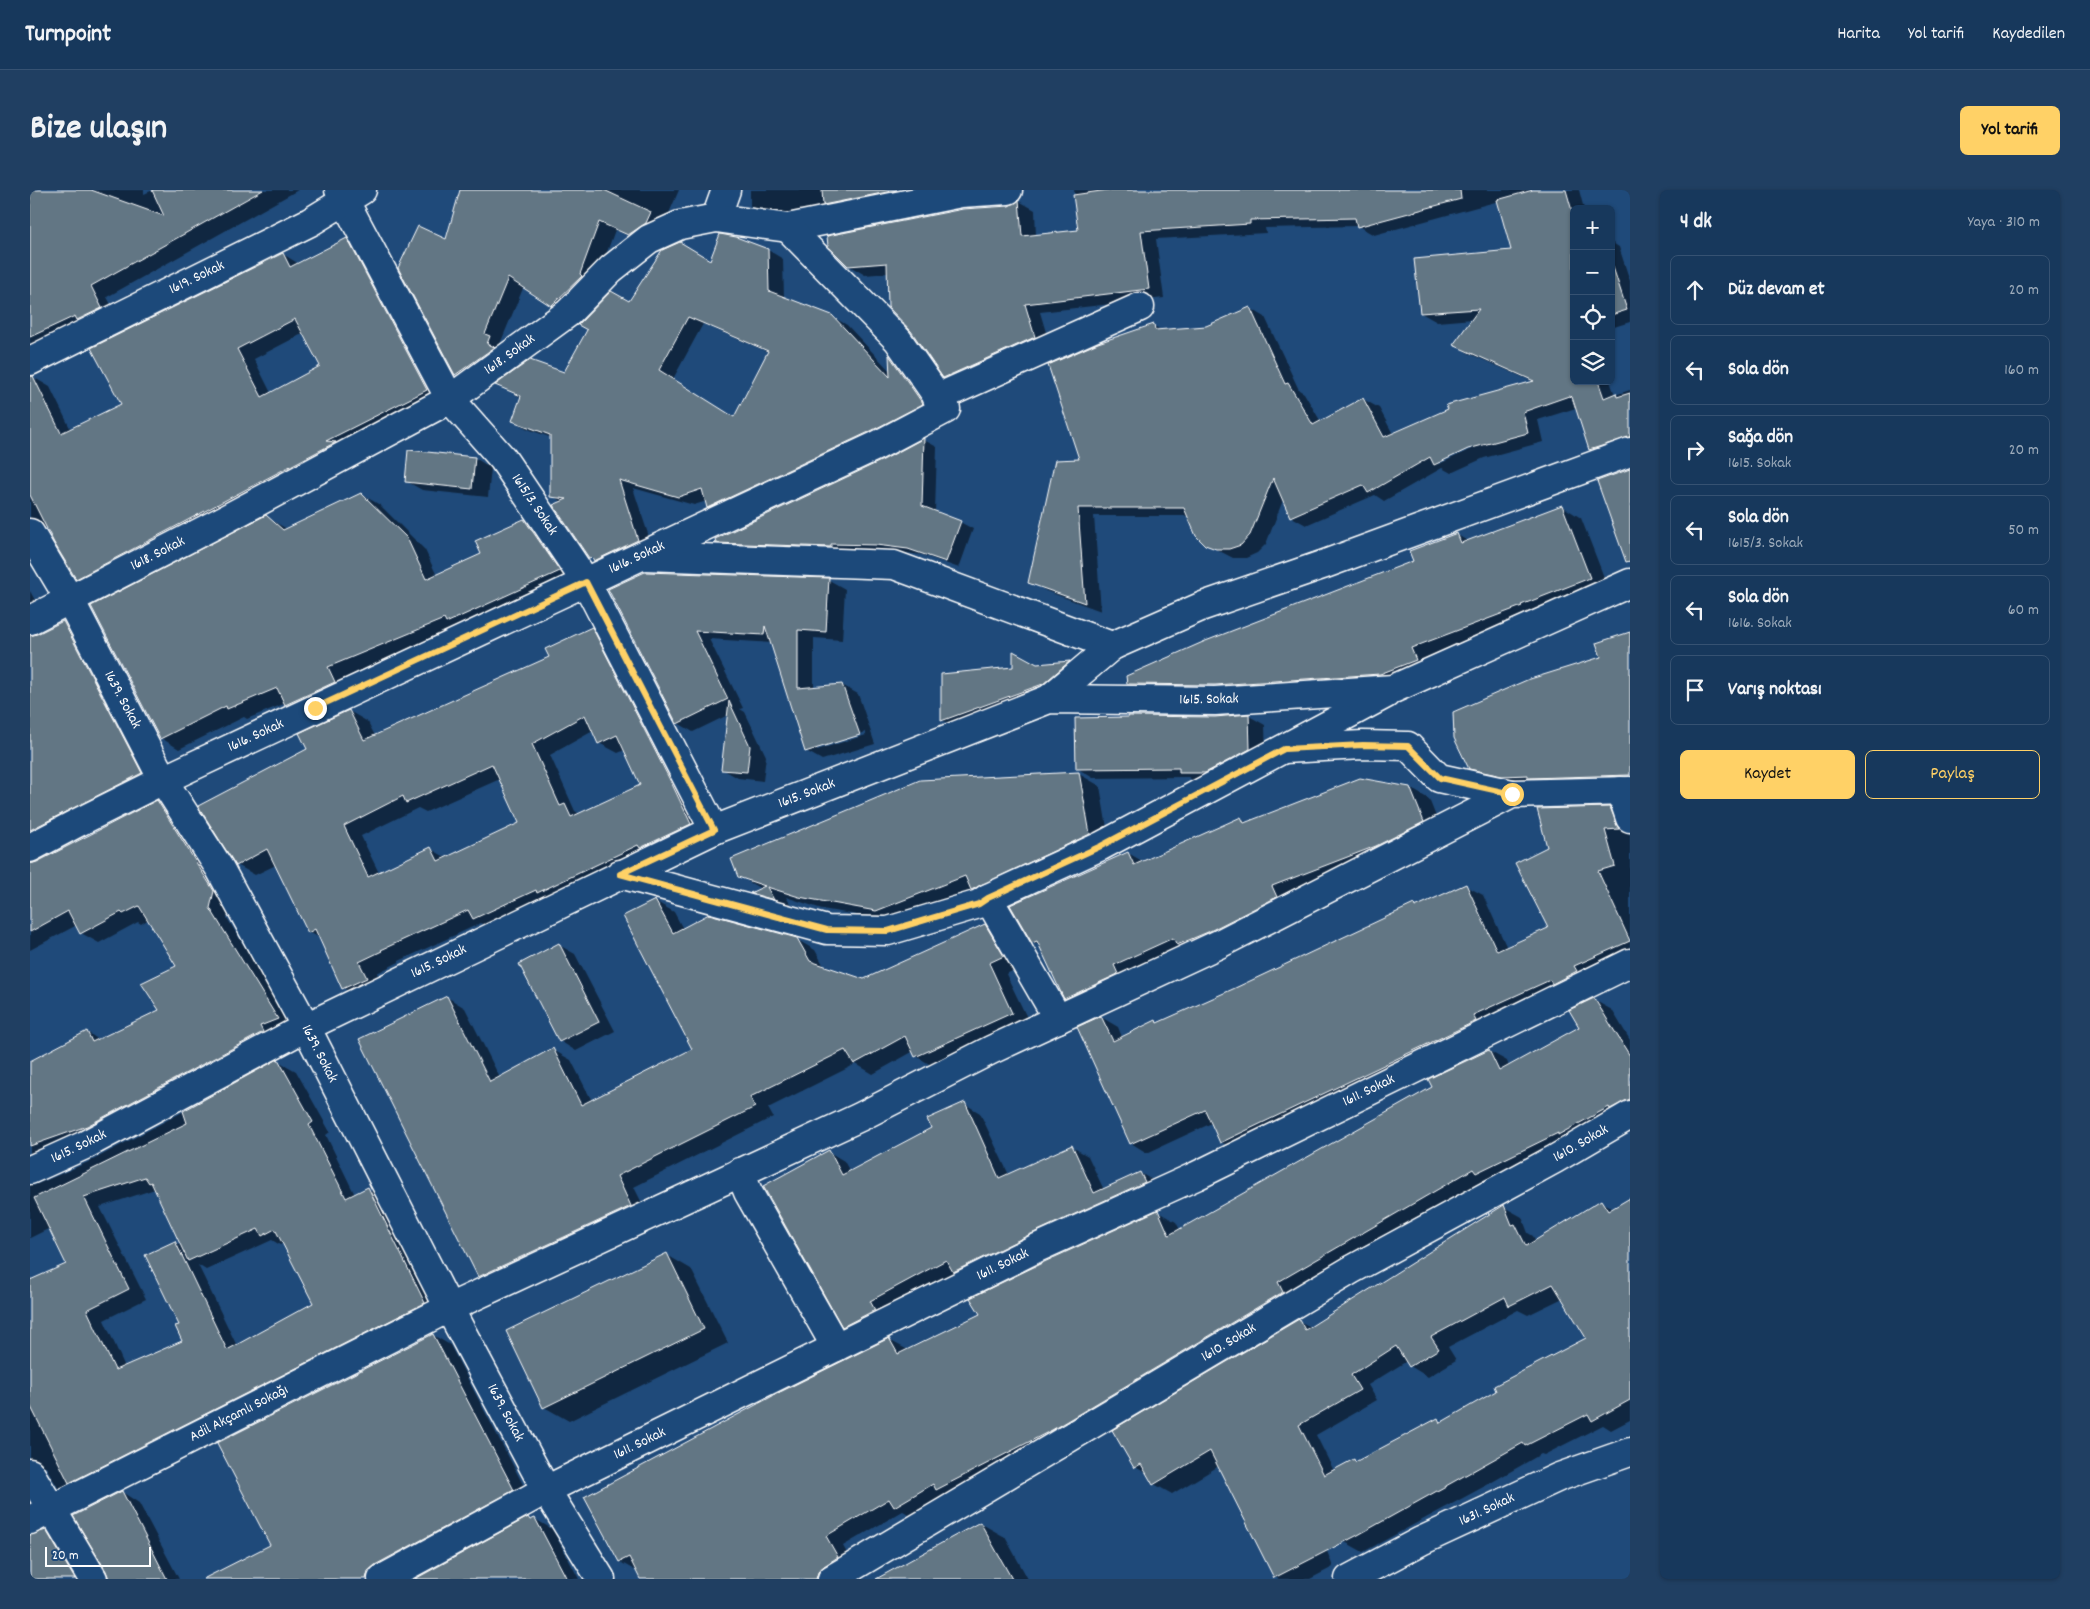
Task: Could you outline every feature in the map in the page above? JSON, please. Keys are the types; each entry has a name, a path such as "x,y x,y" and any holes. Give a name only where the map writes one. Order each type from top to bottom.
{"street":[{"path":"716,218 726,190"},
{"name":"1618. Sokak","path":"30,620 450,399 568,313 611,269 649,239 680,225 716,218 788,228 961,193 1008,190"},
{"name":"1619. Sokak","path":"30,361 310,222 348,194"},
{"name":"1615/3. Sokak","path":"348,194 450,399 503,459 586,582 714,830"},
{"path":"788,228 898,340 942,403"},
{"name":"1616. Sokak","path":"30,848 76,822 163,780 876,446 942,403 1140,307"},
{"path":"1049,700 1112,646 1203,606 1325,564 1630,452"},
{"name":"1639. Sokak","path":"30,533 70,600 163,780 220,869 306,1027 449,1308 546,1490 601,1579"},
{"path":"640,556 894,565 1112,646"},
{"name":"1615. Sokak","path":"30,1170 152,1110 306,1027 714,830 1049,700 1214,701 1393,690 1630,583"},
{"path":"620,874 827,930 888,931 979,904 988,898 1101,846 1393,690"},
{"path":"1284,749 1363,745 1408,746 1440,778 1512,794 1626,791 1630,818"},
{"path":"449,1308 860,1117 990,1050 1219,944 1512,794"},
{"path":"988,898 1058,1018"},
{"name":"1611. Sokak","path":"382,1579 546,1490 1037,1248 1196,1176 1630,963"},
{"name":"1610. Sokak","path":"832,1579 1351,1270 1555,1159 1630,1115"},
{"path":"740,1172 748,1192 836,1347"},
{"name":"Adil Akçamlı Sokağı","path":"41,1515 449,1308"},
{"name":"1631. Sokak","path":"1349,1579 1421,1541 1559,1477 1630,1452"},
{"path":"30,1474 41,1515 93,1579"}],"building":[{"path":"30,190 91,190 164,216 152,190 263,190 91,286 102,308 77,320 75,316 30,337"},
{"path":"460,190 604,190 651,212 646,223 628,235 599,222 580,274 582,276 551,306 508,278 485,334 490,336 487,344 495,347 455,375 398,268 418,226 446,239"},
{"path":"822,190 897,190 823,205"},
{"path":"1108,190 1460,190 1461,199 1357,227 1355,218 1250,220 1250,224 1141,231 1149,289 1025,304 1035,337 943,378 911,331 888,307 887,263 848,266 828,246 827,236 963,209 1009,206 1019,200 1022,236 1078,230 1073,195"},
{"path":"1533,190 1566,190 1570,205 1570,385 1599,385 1604,398 1616,393 1617,397 1630,393 1630,437 1589,450 1572,397 1569,396 1523,412 1528,433 1468,449 1434,465 1430,457 1368,493 1363,485 1290,517 1273,478 1250,535 1241,545 1229,549 1216,549 1205,545 1196,536 1184,508 1078,508 1085,603 1028,583 1055,460 1079,459 1048,365 1098,343 1154,324 1155,330 1206,326 1250,307 1285,384 1288,383 1313,425 1363,398 1384,437 1448,409 1446,405 1534,381 1453,345 1479,309 1420,313 1414,259 1511,250 1497,200"},
{"path":"720,234 736,237 768,249 769,291 832,315 890,377 889,355 923,404 869,432 707,508 702,489 678,497 619,480 638,540 594,561 592,557 589,558 553,505 567,499 550,497 550,435 512,421 521,396 495,385 530,360 564,372 587,330 578,325 611,291 629,301 662,250 680,242 710,260","holes":["688,317 768,351 734,417 659,370"]},
{"path":"347,238 427,390 326,441 336,442 76,579 54,543 30,495 30,376 33,376 61,433 121,404 91,348 283,253 290,267","holes":["295,319 320,366 262,397 237,349"]},
{"path":"1615,273 1627,310 1615,314"},
{"path":"924,438 922,506 961,521 946,562 908,549 876,545 831,544 831,547 716,543 715,539 883,460"},
{"path":"408,450 475,457 472,489 405,482"},
{"path":"1630,469 1630,561 1626,562 1597,481"},
{"path":"361,493 407,538 426,579 481,554 475,541 524,519 560,571 446,623 444,619 328,667 335,682 285,705 277,688 227,709 226,706 160,739 91,606 266,515 283,530"},
{"path":"1562,505 1590,578 1411,648 1416,660 1380,674 1215,685 1127,684 1126,676 1203,642 1413,561 1409,551 1457,533 1461,543"},
{"path":"645,572 829,578 826,632 798,630 798,688 842,684 860,735 805,752 765,626 764,635 695,631 728,699 677,724 608,589"},
{"path":"63,621 142,773 30,830 30,636"},
{"path":"592,627 691,824 640,848 638,845 537,893 536,890 473,919 468,910 381,950 359,962 367,978 342,989 315,929 308,933 267,849 236,866 198,806 307,749 299,733 349,710 364,740 549,657 545,649","holes":["585,715 598,744 617,735 640,785 571,817 565,804 560,806 532,744","492,764 519,823 438,861 431,847 368,877 344,826 403,796 406,803"]},
{"path":"1630,632 1630,775 1528,778 1528,775 1502,776 1469,769 1454,738 1453,712 1527,680 1601,657 1596,643"},
{"path":"1013,651 1037,664 1070,661 1043,684 941,721 941,674 1013,667"},
{"path":"729,701 750,746 747,772 721,770"},
{"path":"1249,714 1250,749 1205,773 1179,773 1179,768 1076,769 1075,718 1128,716 1215,717"},
{"path":"1079,772 1090,834 971,890 965,876 876,911 799,897 767,887 774,900 750,893 765,886 738,877 731,859 920,780"},
{"path":"1360,778 1410,787 1424,822 1376,846 1272,886 1277,897 1208,932 1177,945 1173,938 1114,965 1118,974 1064,999 1037,941 1032,943 1010,905 1128,852 1134,865 1241,817 1244,823"},
{"path":"157,800 214,891 210,908 278,1019 260,1026 263,1032 87,1126 30,1146 30,1061 87,1031 92,1042 159,1010 141,983 176,966 139,906 123,914 121,912 80,934 68,911 30,932 30,864"},
{"path":"1610,807 1619,829 1605,830 1615,866 1598,871 1630,941 1574,966 1577,971 1552,984 1550,980 1473,1015 1476,1021 1220,1143 1205,1110 1130,1144 1077,1027 1101,1016 1113,1041 1156,1020 1157,1023 1233,989 1414,904 1415,907 1466,884 1497,951 1548,928 1515,863 1547,847 1537,809"},
{"path":"655,900 673,933 709,914 797,938 810,961 864,979 985,924 1004,956 989,963 1012,1013 915,1057 905,1036 854,1064 845,1050 750,1097 755,1107 617,1176 631,1206 478,1277 359,1039 447,996 490,1082 553,1048 581,1105 692,1049 623,916"},
{"path":"559,943 599,1022 559,1042 519,964"},
{"path":"1594,998 1630,1056 1630,1099 1610,1109 1609,1107 1558,1135 1558,1133 1476,1173 1473,1169 1278,1282 1283,1292 1052,1430 936,1490 933,1484 894,1507 889,1499 826,1536 838,1557 818,1572 816,1579 640,1579 629,1557 619,1562 584,1497 782,1391 889,1338 898,1354 980,1314 970,1298 1158,1210 1169,1235 1432,1087 1428,1079 1489,1050 1499,1071 1579,1027 1569,1010"},
{"path":"278,1059 313,1122 309,1125 346,1198 368,1187 425,1303 69,1483 30,1405 30,1280 66,1264 34,1198 187,1123 183,1111","holes":["145,1177 149,1183 151,1182 188,1261 258,1229 262,1236 275,1229 313,1303 227,1350 175,1241 145,1255 179,1325 175,1326 182,1341 115,1370 87,1310 129,1289 84,1197"]},
{"path":"965,1102 999,1178 1072,1145 1094,1193 1140,1172 1145,1182 953,1272 946,1260 870,1301 875,1310 842,1327 763,1186 829,1150 842,1175 931,1128 927,1119"},
{"path":"1630,1198 1630,1400 1592,1421 1588,1414 1525,1446 1523,1443 1358,1535 1274,1578 1210,1451 1153,1485 1141,1464 1134,1468 1112,1430 1299,1319 1305,1330 1504,1205 1512,1225 1515,1224 1526,1246 1601,1200 1608,1211","holes":["1553,1284 1586,1338 1494,1386 1496,1391 1440,1423 1438,1418 1355,1462 1354,1459 1324,1475 1299,1425 1360,1390 1351,1375 1396,1346 1409,1367 1439,1349 1431,1337 1505,1297 1509,1306"]},
{"path":"667,1253 704,1329 543,1408 506,1331"},
{"path":"433,1334 514,1490 375,1565 368,1571 366,1579 203,1579 270,1545 217,1443"},
{"path":"122,1491 167,1579 109,1579 73,1516"},
{"path":"528,1517 530,1520 535,1518 567,1579 415,1579"},
{"path":"980,1522 1012,1579 876,1579"},
{"path":"46,1530 75,1579 30,1579 30,1535"}],"route":[{"path":"315,708 586,582 714,830 620,874 827,930 888,931 979,904 988,898 1101,846 1284,749 1363,745 1408,746 1440,778 1512,794"}]}
